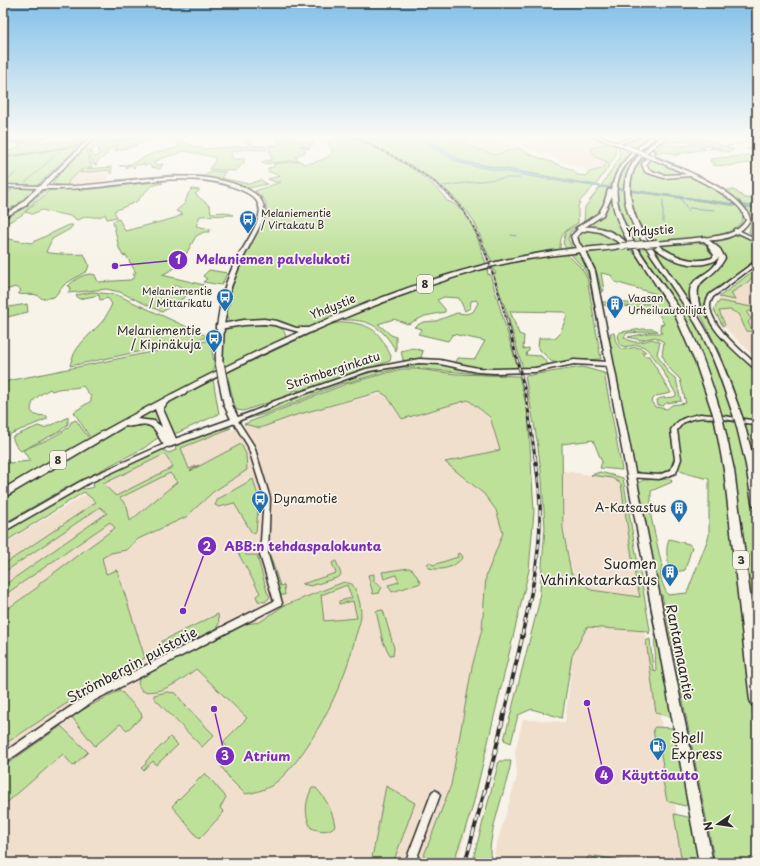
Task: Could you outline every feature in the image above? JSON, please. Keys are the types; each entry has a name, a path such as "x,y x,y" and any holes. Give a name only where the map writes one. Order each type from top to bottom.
{"highway":[{"name":"3","path":"618,176 613,187 614,202 619,217 678,314 690,338 704,372 718,418 729,470 757,700"},
{"path":"629,176 626,190 627,202 633,220 700,325 724,376 739,420 751,465 757,502"},
{"path":"579,250 571,241 570,235 574,230 593,222 603,213 613,187"},
{"path":"633,220 656,246 666,254 680,260 697,263 714,259 716,257 716,252 703,239"},
{"path":"579,250 574,238 575,234 588,230 604,231 622,240 647,264"},
{"path":"700,325 701,321 693,301 694,289 700,279 719,264 722,258 718,250 703,239"},
{"name":"Yhdystie","path":"3,494 163,402 321,325 409,290 460,273 534,255 703,239"},
{"path":"219,327 262,321 271,322 291,330 300,330 321,325"},
{"path":"283,326 288,336 286,341"},
{"path":"163,402 159,409 168,442"},
{"path":"114,429 138,422 149,422 159,430 168,442"}],"main road":[{"path":"3,217 20,207 54,176"},
{"path":"691,176 739,206 746,214 748,220 746,226 732,235 703,239"},
{"path":"3,186 81,187 193,179 241,188 255,196 262,206 262,213 228,284 219,327 220,365 226,397 234,418"},
{"name":"Rantamaantie","path":"579,250 588,259 592,271 706,863"},
{"name":"Strömberginkatu","path":"168,442 234,418"}],"street":[{"path":"737,231 757,241"},
{"path":"757,262 711,296 706,307 713,324 757,368"},
{"name":"Strömberginkatu","path":"234,418 266,408 277,402 368,370 419,361 440,362 478,370 494,371 535,370 574,362 610,364"},
{"path":"631,475 659,477 674,471 678,459 674,430 680,421 686,418 710,416 757,423"},
{"name":"Strömbergin puistotie","path":"3,759 92,697 278,603 264,555 267,498 251,446 234,418"},
{"name":"Strömberginkatu","path":"3,529 39,507 137,454 168,442"},
{"path":"410,863 435,795"}],"shaded area":[{"path":"74,176 108,176 106,182 102,184 67,186 69,180"},
{"path":"757,270 757,359 719,322 715,311 716,303 721,296"},
{"path":"381,394 386,396 402,420 467,400 490,417 506,398 529,444 534,511 502,682 473,807 457,863 3,863 3,544 116,476 204,436"},
{"path":"563,471 612,478 621,484 685,863 501,863 494,853 517,776 515,751 523,719 565,722 573,655 572,573 564,530"}],"green space":[{"path":"3,176 47,176 37,186 3,186"},
{"path":"57,176 74,176 69,180 67,186 52,184"},
{"path":"155,176 222,176 221,178 249,184 261,180 267,184 249,188 199,178 117,182 116,180"},
{"path":"278,176 422,176 440,192 447,201 459,207 464,213 475,232 487,264 426,282 305,329 296,328 268,319 243,322 228,320 230,296 239,268 265,219 266,203 255,191 281,182 275,182 268,179"},
{"path":"428,176 534,176 594,186 580,201 578,207 578,223 564,232 560,243 560,248 563,250 490,263 489,262 492,261 473,219 457,201"},
{"path":"547,176 602,176 596,185"},
{"path":"607,176 614,176 610,187 601,186"},
{"path":"620,176 627,176 623,189 616,188"},
{"path":"631,176 689,176 713,188 736,204 628,190"},
{"path":"154,182 163,183 151,186 136,202 114,211 117,217 107,219 105,214 98,217 87,216 78,220 74,217 42,210 32,214 25,212 50,190 93,189"},
{"path":"3,187 35,188 13,208 3,209 3,205 8,201 3,200 3,196 12,190 3,189"},
{"path":"600,187 610,188 604,208 595,219 570,232 568,239 572,247 566,249 563,243 566,231 584,222 585,207"},
{"path":"192,189 200,190 195,194 210,206 211,213 225,212 233,215 200,216 196,226 210,229 209,232 204,232 196,236 180,265 162,275 204,285 196,292 176,285 170,289 188,295 162,312 120,292 106,289 68,293 71,287 68,286 77,279 88,274 95,275 98,282 130,280 135,277 133,274 136,273 126,255 123,256 119,248 113,221 119,219 125,231 175,218 183,214 176,211 185,203 188,194"},
{"path":"616,189 623,190 626,206 632,223 651,256 693,317 716,366 734,417 721,416 672,299 637,247 622,219"},
{"path":"45,190 22,215 3,225 3,218 29,202"},
{"path":"727,190 734,190 745,198 757,199 757,207 739,204 724,192"},
{"path":"628,191 737,206 742,212 743,219 737,227 716,236 689,240 653,242 637,218"},
{"path":"611,198 624,232 636,251 622,240 608,232 600,230 584,230 575,232 597,220 604,213"},
{"path":"745,207 757,208 757,238 749,232 752,217"},
{"path":"69,225 73,225 70,229 52,239 46,252 84,254 89,265 87,271 65,284 54,297 42,299 34,294 18,294 21,291 15,287 3,291 3,238 31,243"},
{"path":"584,231 600,231 625,244 585,247 578,244 576,235"},
{"path":"740,235 757,242 757,259 707,295 709,296 705,303 704,311 707,318 719,333 757,370 757,475 745,424 752,424 751,420 744,419 722,358 699,311 696,289 719,266 724,257 712,241"},
{"path":"648,241 672,256 691,262 710,262 718,259 718,254 720,255 716,265 698,279 691,294 693,308"},
{"path":"696,242 705,244 714,252 714,256 711,259 697,262 686,260 669,254 656,245"},
{"path":"628,247 657,283 680,325 699,370 706,393 712,415 707,415 707,419 713,419 718,435 726,482 746,667 757,737 757,863 715,863 662,595 658,593 636,485 643,480 671,479 672,482 651,491 651,517 662,566 661,577 668,595 687,593 709,536 709,479 688,474 671,467 664,473 654,475 644,474 635,470 607,335 611,337 610,333 614,333 616,342 619,347 623,349 636,347 641,348 646,352 642,352 644,356 649,356 671,393 656,396 651,401 655,407 667,409 672,405 686,403 680,379 670,369 662,355 664,342 655,337 641,340 628,337 649,333 662,333 660,325 664,324 658,312 641,311 639,307 603,305 602,302 652,304 660,295 615,282 611,275 601,273 604,290 602,293 597,273 587,252 588,250"},
{"path":"569,252 579,254 588,267 604,358 589,279 585,270"},
{"path":"566,253 582,269 587,278 601,359 552,362 538,348 539,338 556,338 560,334 567,315 565,312 510,311 519,334 524,336 523,349 529,348 526,355 541,356 549,365 523,369 506,310 493,274 496,273 491,266"},
{"path":"487,267 488,275 490,274 518,369 497,370 455,364 458,358 475,359 485,341 453,334 448,341 418,334 422,329 414,327 423,322 436,321 457,313 466,314 473,312 478,303 476,300 471,301 470,308 465,311 459,298 444,297 437,300 445,309 445,312 425,316 408,324 394,319 378,324 391,335 396,337 396,351 385,335 373,325 359,321 340,320 440,281"},
{"path":"757,268 757,272 747,283 731,293 735,300 719,297"},
{"path":"209,270 227,273 222,285 203,282 207,279 203,276"},
{"path":"93,292 117,295 209,337 70,366 78,347 103,321 112,304 108,298 100,300 99,295 79,299 76,295"},
{"path":"720,301 757,308 757,311 749,311 747,313 751,319 748,322 751,328 757,329 757,332 746,331 739,314 730,310 719,311 725,325 723,326 714,310"},
{"path":"27,304 28,312 3,318 3,308"},
{"path":"346,322 363,325 379,335 391,356 390,361 303,391 293,390 291,395 243,411 237,410 227,374 224,374 331,324"},
{"path":"249,324 276,325 281,328 286,337 284,340 223,369 223,331 229,328"},
{"path":"653,329 658,331 627,333 624,337 627,340 634,342 642,342 652,339 660,342 657,354 668,372 676,379 681,401 666,403 663,406 658,405 657,400 659,399 676,396 660,367 651,354 642,346 620,345 618,334 621,332"},
{"path":"211,340 214,365 213,373 3,491 3,457 10,463 30,461 23,450 58,434 69,426 71,422 76,420 87,436 89,436 74,412 91,401 91,397 83,386 52,391 50,389 37,397 31,407 31,411 35,415 47,416 47,419 3,437 3,382"},
{"path":"413,348 423,351 421,358 407,361 403,360 401,351"},
{"path":"420,363 440,364 485,373 519,373 490,375 403,367 341,384 265,414 247,419 308,393 344,380 363,374"},
{"path":"582,367 604,373 622,470 600,468 602,462 593,440 562,444 563,529 571,573 591,590 640,597 634,571 640,572 650,630 649,634 647,631 587,627 572,656 562,718 532,709 518,715 511,743 504,740 539,603 545,528 542,479 537,440 525,376"},
{"path":"402,369 416,369 456,374 519,376 528,412 534,511 529,570 472,809 453,863 421,863 451,785 472,667 482,629 486,576 503,533 496,510 484,494 445,462 500,450 490,417 468,400 402,419 387,396 380,392 296,415 260,428 244,424 346,384"},
{"path":"213,379 219,414 177,433 156,439 144,448 62,490 3,524 3,497 151,412"},
{"path":"68,417 68,424 60,431 21,451 16,446 12,437 38,426 44,428"},
{"path":"723,420 736,422 746,465 757,527 757,664 740,513"},
{"path":"224,424 224,428 231,428 181,448 189,469 199,465 190,471 241,444 246,454 247,470 213,492 186,517 138,539 126,550 111,553 102,558 106,574 117,570 145,658 98,683 3,745 3,612 115,528 110,522 3,596 3,586 107,513 100,507 3,573 3,565 96,502 84,492 3,543 3,531 80,487 85,489 94,487 92,481 161,449 169,453 176,450 175,445","holes":["165,454 173,467 116,496 103,484","170,473 177,482 130,521 127,506 120,498"]},
{"path":"600,472 623,478 638,565 633,564 621,484 612,478 591,475"},
{"path":"253,479 259,499 256,532 252,533 234,503 219,507 215,505 218,499"},
{"path":"669,539 689,544 692,547 685,570 674,570 668,562 667,550"},
{"path":"242,549 246,555 257,555 267,592 270,597 265,602 258,601 256,596 260,593 237,551"},
{"path":"460,553 463,557 456,564 448,568 429,568 427,564 430,562 433,565 458,557 457,554"},
{"path":"270,555 280,586 284,585 285,595 280,595 268,556"},
{"path":"336,561 341,574 339,577 311,586 302,584 336,573 332,563"},
{"path":"409,568 413,570 421,583 392,592 388,585 399,582 396,575 384,579 382,572"},
{"path":"644,573 647,575 672,715 670,717 656,713 646,641 650,639 653,670 656,671 654,628"},
{"path":"374,574 374,582 382,587 379,593 373,594 368,575"},
{"path":"344,582 352,584 356,591 360,603 360,623 342,678 323,720 311,741 285,775 265,789 245,794 230,779 217,760 229,749 223,742 247,718 196,669 171,686 157,691 142,691 138,682 142,676 246,624 260,622 283,606","holes":["347,585 352,598 339,601 339,604 353,601 357,618 324,621 321,595"]},
{"path":"383,610 394,648 393,656 390,655 383,642 376,611"},
{"path":"218,614 219,623 216,629 167,652 163,651 162,641"},
{"path":"120,690 141,713 142,717 127,730 120,724 95,746 71,716"},
{"path":"167,692 176,693 183,703 214,735 202,747 154,698 154,695"},
{"path":"61,726 88,752 73,766 63,754 3,806 3,767"},
{"path":"655,727 673,728 677,733 689,803 685,806 667,801 661,772 664,771 660,749 656,749 653,729"},
{"path":"170,737 178,745 156,765 153,761 143,770 141,768 146,764 146,761"},
{"path":"499,761 511,761 493,829 490,854 492,863 472,863"},
{"path":"205,773 226,797 220,808 224,812 199,839 172,806"},
{"path":"386,786 415,803 393,863 371,863"},
{"path":"312,788 316,788 320,792 331,810 335,826 329,830 321,831 311,828 307,818 306,808"},
{"path":"674,814 692,818 700,863 682,863"},
{"path":"589,856 596,858 595,856 637,863 584,863"}],"water":[{"path":"532,176 544,176 757,208"}],"waterway":[{"path":"4,182 11,176"},
{"path":"26,182 32,176"},
{"path":"443,186 504,178 520,178"},
{"path":"680,197 689,212"},
{"path":"663,200 663,222"},
{"path":"689,208 715,210"},
{"path":"511,235 516,236"}],"railway":[{"path":"426,176 442,188 454,200 473,225 490,266 507,321"},
{"path":"507,320 526,395 535,457"},
{"path":"522,635 529,606 540,532 540,494 535,456"},
{"path":"465,863 494,757 523,634"}],"place":[{"name":"Melaniementie / Virtakatu B","path":"248,234"},
{"name":"Melaniemen palvelukoti","path":"115,266"},
{"name":"Melaniementie / Mittarikatu","path":"225,312"},
{"name":"Vaasan Urheiluautoilijat","path":"615,319"},
{"name":"Melaniementie / Kipinäkuja","path":"214,353"},
{"name":"Dynamotie","path":"260,514"},
{"name":"A-Katsastus","path":"679,523"},
{"name":"Suomen Vahinkotarkastus","path":"670,587"},
{"name":"ABB:n tehdaspalokunta","path":"183,611"},
{"name":"Käyttöauto","path":"587,703"},
{"name":"Atrium","path":"214,709"},
{"name":"Shell Express","path":"658,761"}]}
